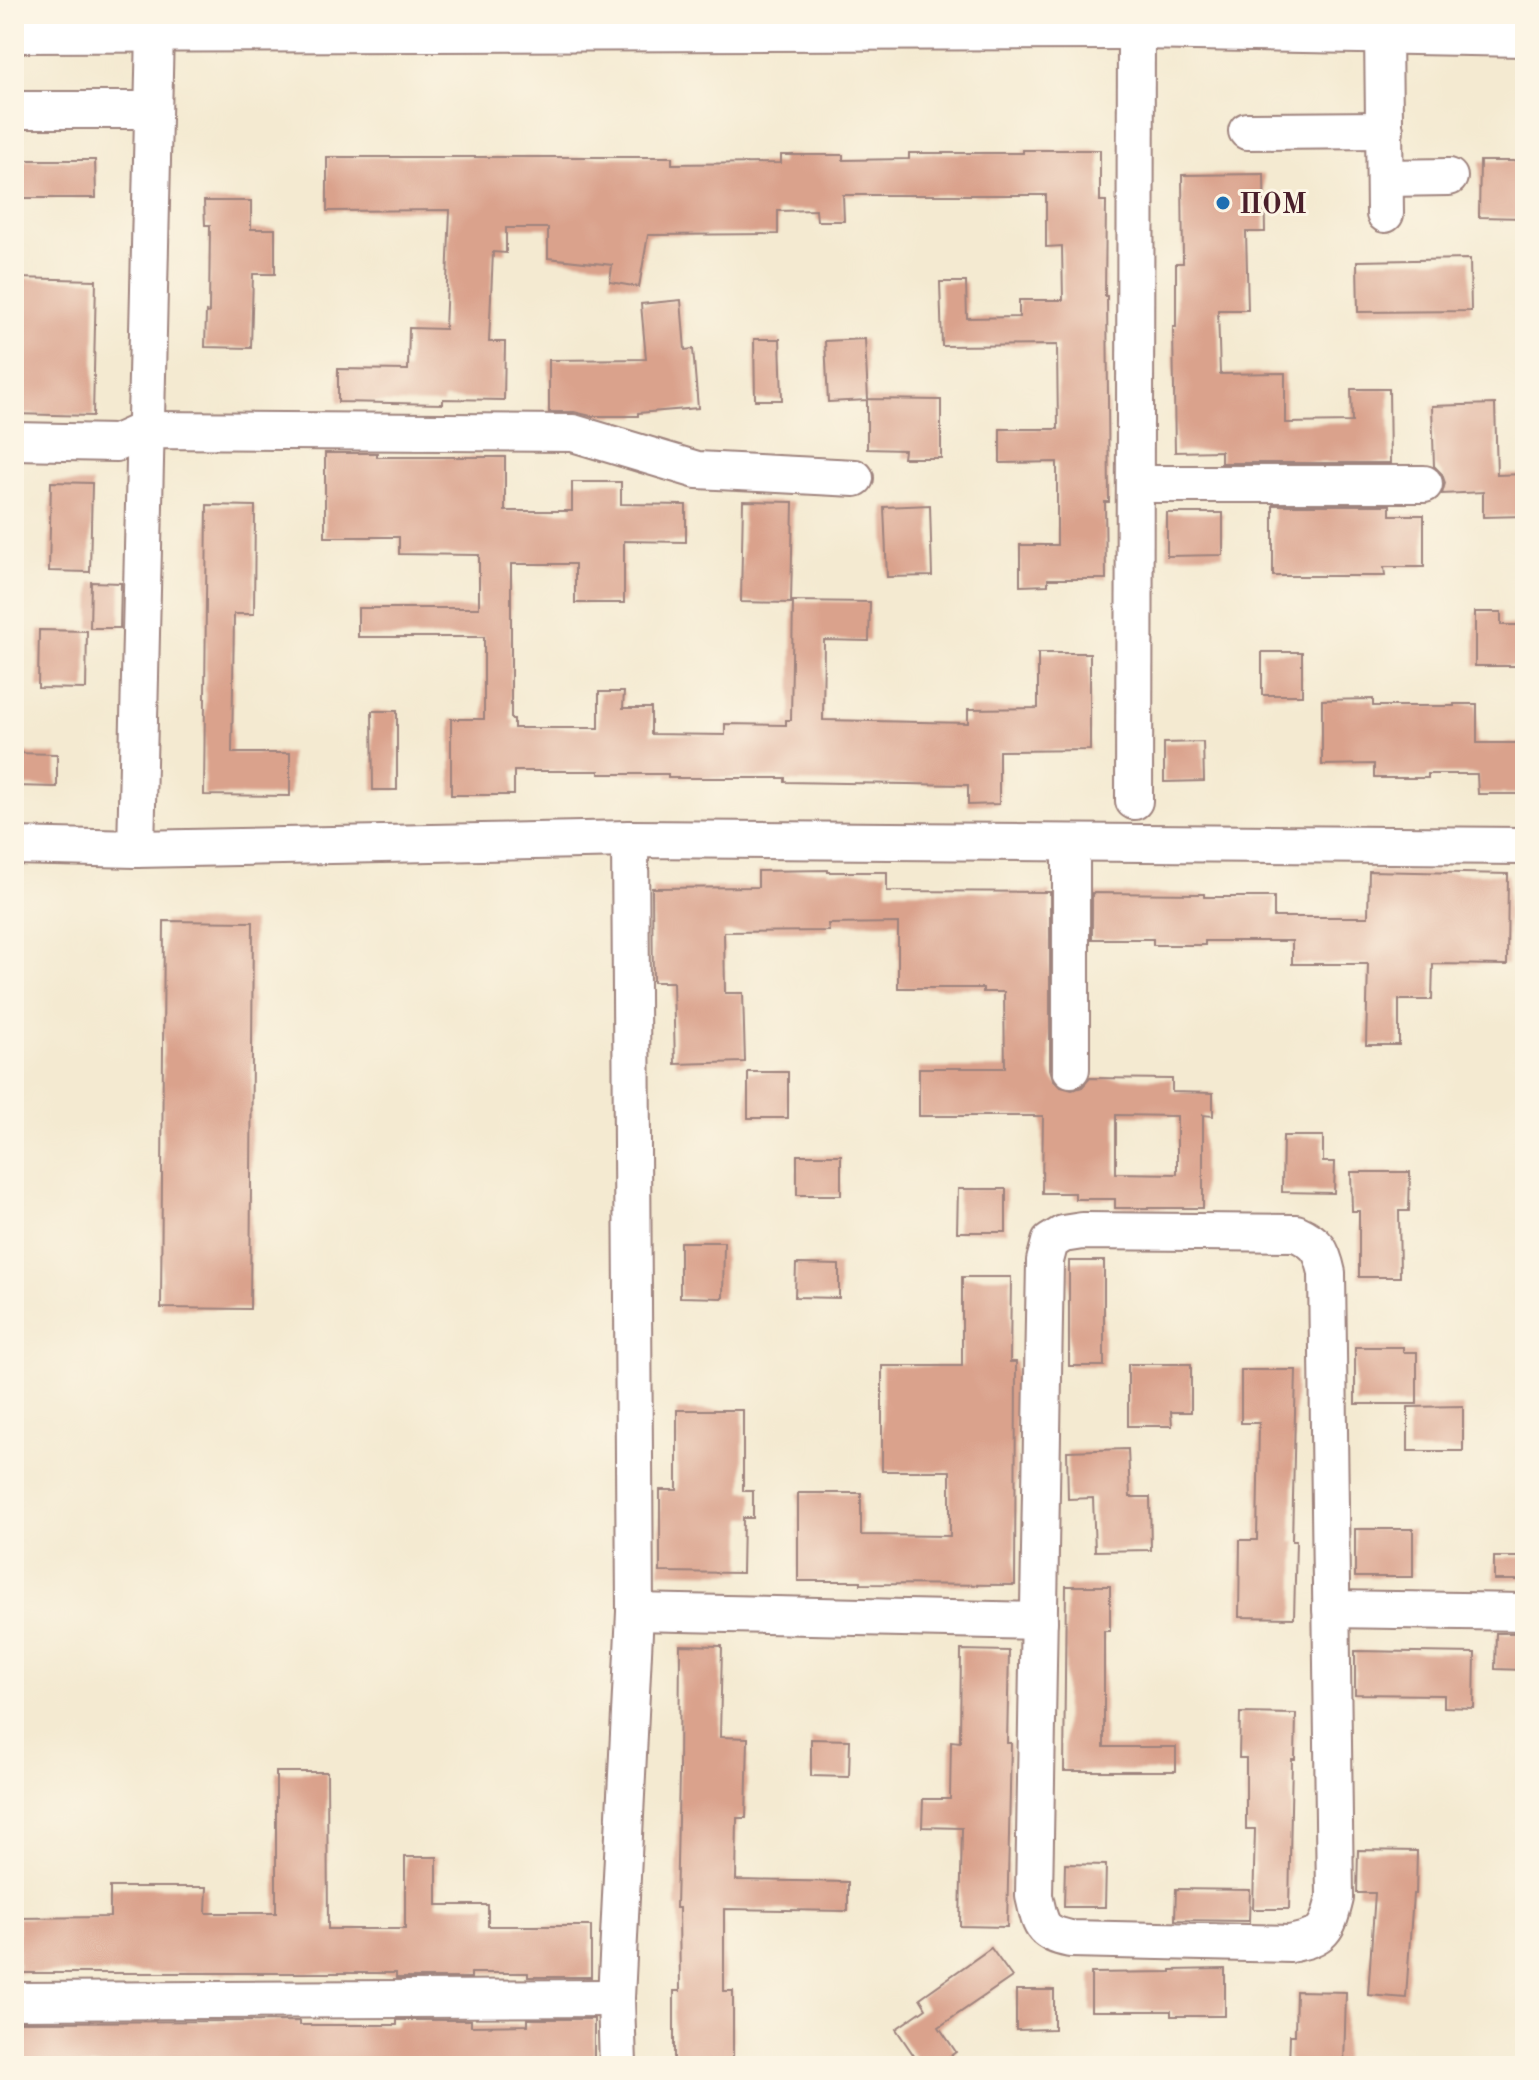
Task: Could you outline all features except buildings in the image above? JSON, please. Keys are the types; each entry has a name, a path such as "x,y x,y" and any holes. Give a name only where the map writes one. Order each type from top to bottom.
{"highway":[{"path":"14,30 155,31 638,22 1525,34"}],"street":[{"path":"1134,801 1136,27"},
{"path":"136,849 155,31"},
{"path":"1383,31 1385,214"},
{"path":"14,110 153,110"},
{"path":"1247,131 1385,130"},
{"path":"1385,178 1449,177"},
{"path":"14,441 116,443 145,430 573,433 697,470 855,478"},
{"path":"1135,484 1424,484"},
{"path":"618,2066 616,1998 635,1612 630,839"},
{"path":"14,846 136,849 630,839 1525,846"},
{"path":"1071,844 1071,1069"},
{"path":"1082,1231 1296,1233 1312,1240 1323,1254 1327,1273 1331,1609 1335,1898 1329,1924 1311,1940 1290,1944 1070,1939 1052,1935 1040,1923 1034,1896 1045,1261 1050,1242 1063,1234 1082,1231"},
{"path":"1331,1609 1525,1612"},
{"path":"635,1612 1039,1621"},
{"path":"14,2001 616,1998"}],"place":[{"name":"ПОМ","path":"1223,203"}]}
